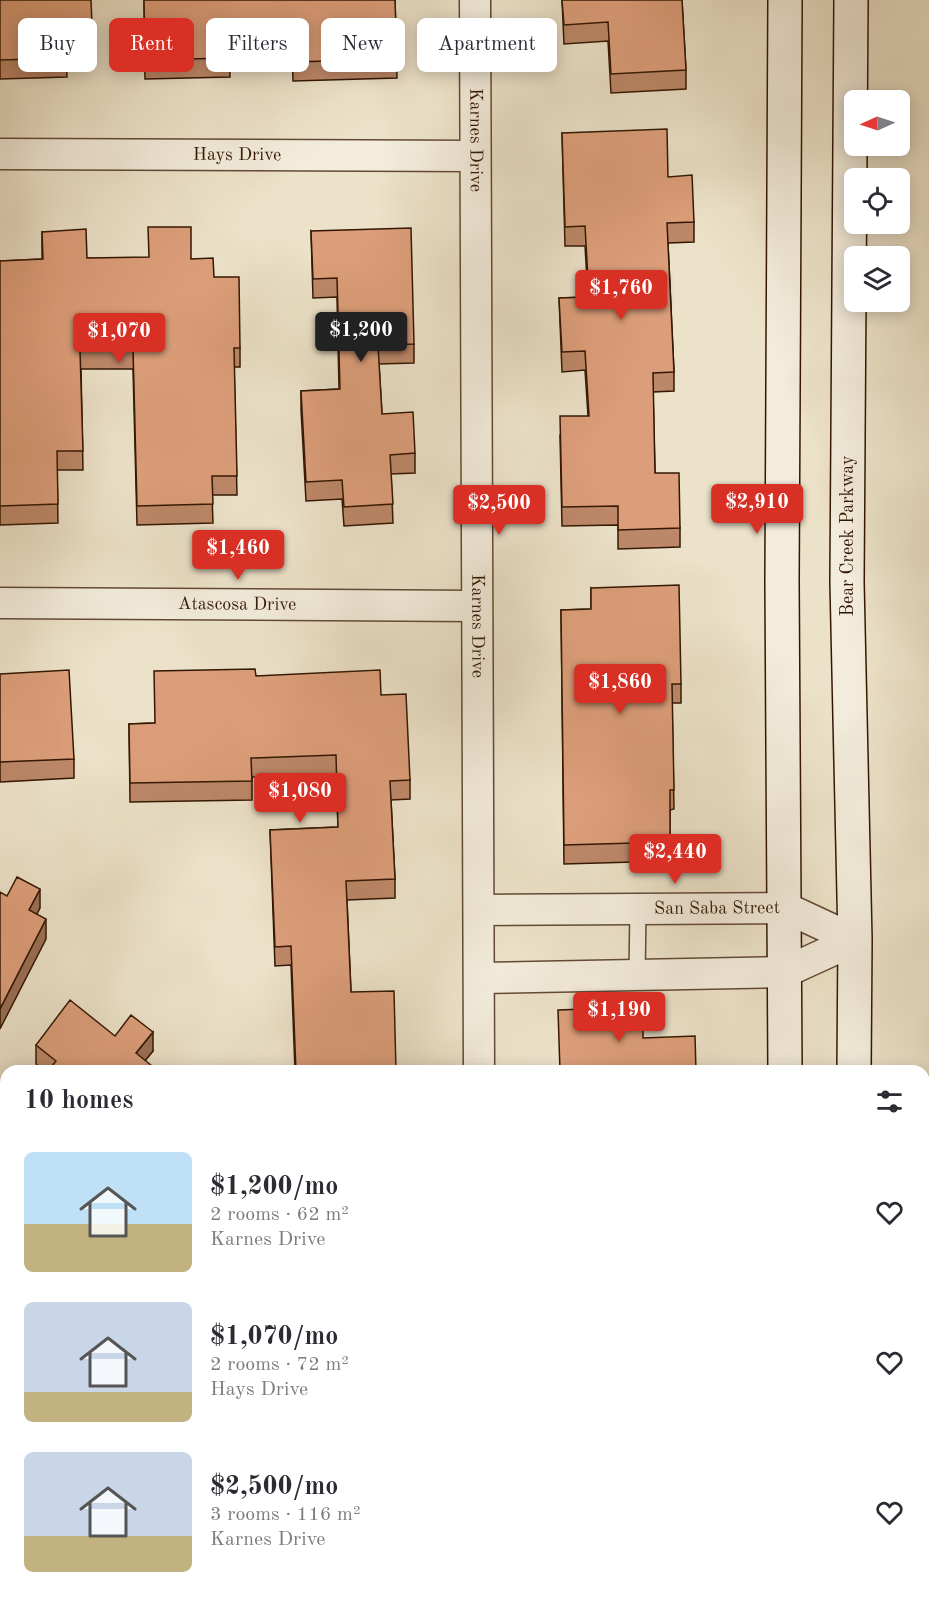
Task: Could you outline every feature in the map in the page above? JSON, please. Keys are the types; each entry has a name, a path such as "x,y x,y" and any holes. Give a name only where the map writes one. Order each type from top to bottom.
{"main road":[{"path":"785,0 782,581 786,908 785,1065"},
{"name":"Bear Creek Parkway","path":"851,0 847,582 855,940 854,1065"}],"street":[{"name":"Karnes Drive","path":"475,0 475,606 479,1065"},
{"name":"Hays Drive","path":"0,154 474,156"},
{"name":"Atascosa Drive","path":"0,603 475,606"},
{"name":"San Saba Street","path":"479,910 786,908 855,940"},
{"path":"480,978 785,972 855,940"}],"lane":[{"path":"637,975 638,909"}],"building":[{"path":"0,0 91,0 92,18 18,18 18,59 0,60"},
{"path":"144,0 395,0 396,18 321,18 321,61 309,62 309,18 206,18 206,59 194,59 194,18 144,18"},
{"path":"562,0 682,0 686,70 611,74 608,22 564,25"},
{"path":"667,129 668,177 692,175 694,222 667,223 674,372 653,373 655,473 679,473 680,528 618,530 618,506 562,507 560,416 589,416 585,351 562,352 559,298 589,297 585,226 565,227 562,133"},
{"path":"148,227 191,227 191,259 213,258 214,277 239,277 240,348 234,348 237,476 212,476 213,504 137,506 133,349 80,350 83,451 57,451 58,504 0,506 0,261 43,259 42,232 86,229 87,258 149,257"},
{"path":"411,228 414,344 378,345 382,414 413,412 415,453 390,455 393,504 344,507 342,480 306,482 301,391 340,389 337,278 313,279 311,231"},
{"path":"679,585 681,684 672,684 674,790 670,790 670,842 564,845 561,610 591,609 591,588"},
{"path":"255,669 256,676 380,670 381,695 406,694 410,780 390,781 395,879 346,881 351,992 394,991 396,1065 296,1065 291,946 275,947 270,830 338,827 336,755 251,758 252,781 130,783 129,724 155,723 154,671"},
{"path":"69,670 74,759 0,762 0,674"},
{"path":"17,877 40,889 29,910 46,919 0,1009 0,892 7,896"},
{"path":"70,1000 115,1036 131,1015 153,1032 136,1053 151,1065 53,1065 56,1061 36,1045"},
{"path":"643,1007 643,1038 695,1036 696,1065 560,1065 558,1010"}]}
